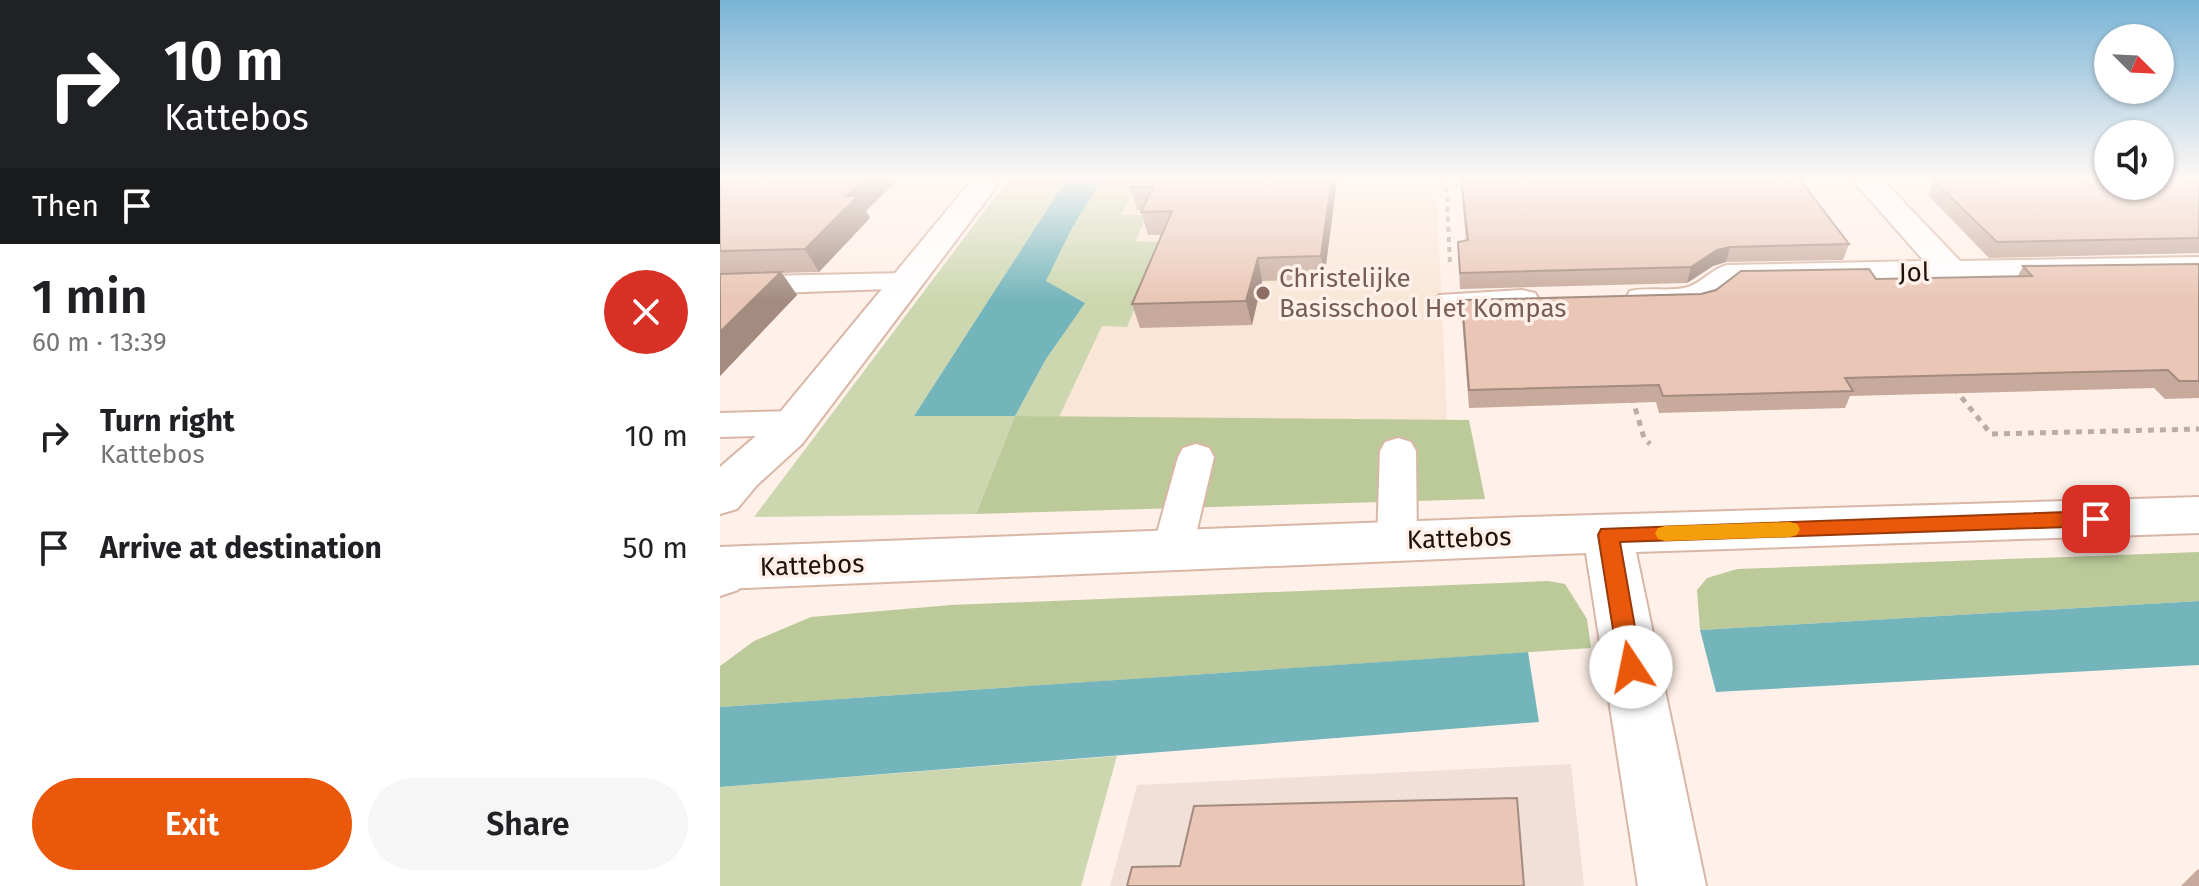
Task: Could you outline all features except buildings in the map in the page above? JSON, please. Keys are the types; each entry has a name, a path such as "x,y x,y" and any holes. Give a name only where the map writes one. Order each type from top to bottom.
{"street":[{"path":"720,497 794,423 956,218"},
{"name":"Jol","path":"1902,218 1951,271"},
{"name":"Jol","path":"1612,299 1697,297 1727,275 2199,267"},
{"path":"1452,303 1554,301"},
{"name":"Kattebos","path":"722,570 1397,541 2199,515"},
{"path":"1608,535 1672,886"}],"lane":[{"path":"720,286 905,282"},
{"path":"720,425 794,423"},
{"path":"1397,541 1398,451"},
{"path":"1172,551 1196,457"}],"path":[{"path":"1448,218 1452,303"},
{"path":"1952,386 1991,434 2199,429"},
{"path":"1631,396 1644,438 1650,444"}],"shaded area":[{"name":"Christelijke Basisschool Het Kompas","path":"1116,218 1438,218 1447,422 1033,433 1096,314"},
{"path":"1571,764 1584,886 1110,886 1137,785"}],"green space":[{"path":"979,218 1041,218 914,416 1015,416 976,514 754,517"},
{"path":"1078,218 1145,218 1136,241 1162,242 1127,327 1102,326 1059,417 1015,416 1046,359 1084,302 1045,282"},
{"path":"1015,416 1469,420 1485,499 976,514"},
{"path":"2199,552 2199,601 1700,630 1697,590 1707,578 1737,569"},
{"path":"1548,581 1565,584 1587,619 1591,648 720,707 720,666 754,641 811,617 951,605"},
{"path":"1117,756 1081,886 720,886 720,787"}],"water":[{"path":"1041,218 1078,218 1046,281 1085,303 1046,359 1015,416 914,416"},
{"path":"2199,601 2199,665 1716,692 1700,630"},
{"path":"1528,652 1539,722 720,787 720,707"}],"slow traffic":[{"path":"1665,533 1790,529"}],"place":[{"name":"Christelijke Basisschool Het Kompas","path":"1263,293"}],"route":[{"path":"1631,667 1608,535 2096,519"}]}
